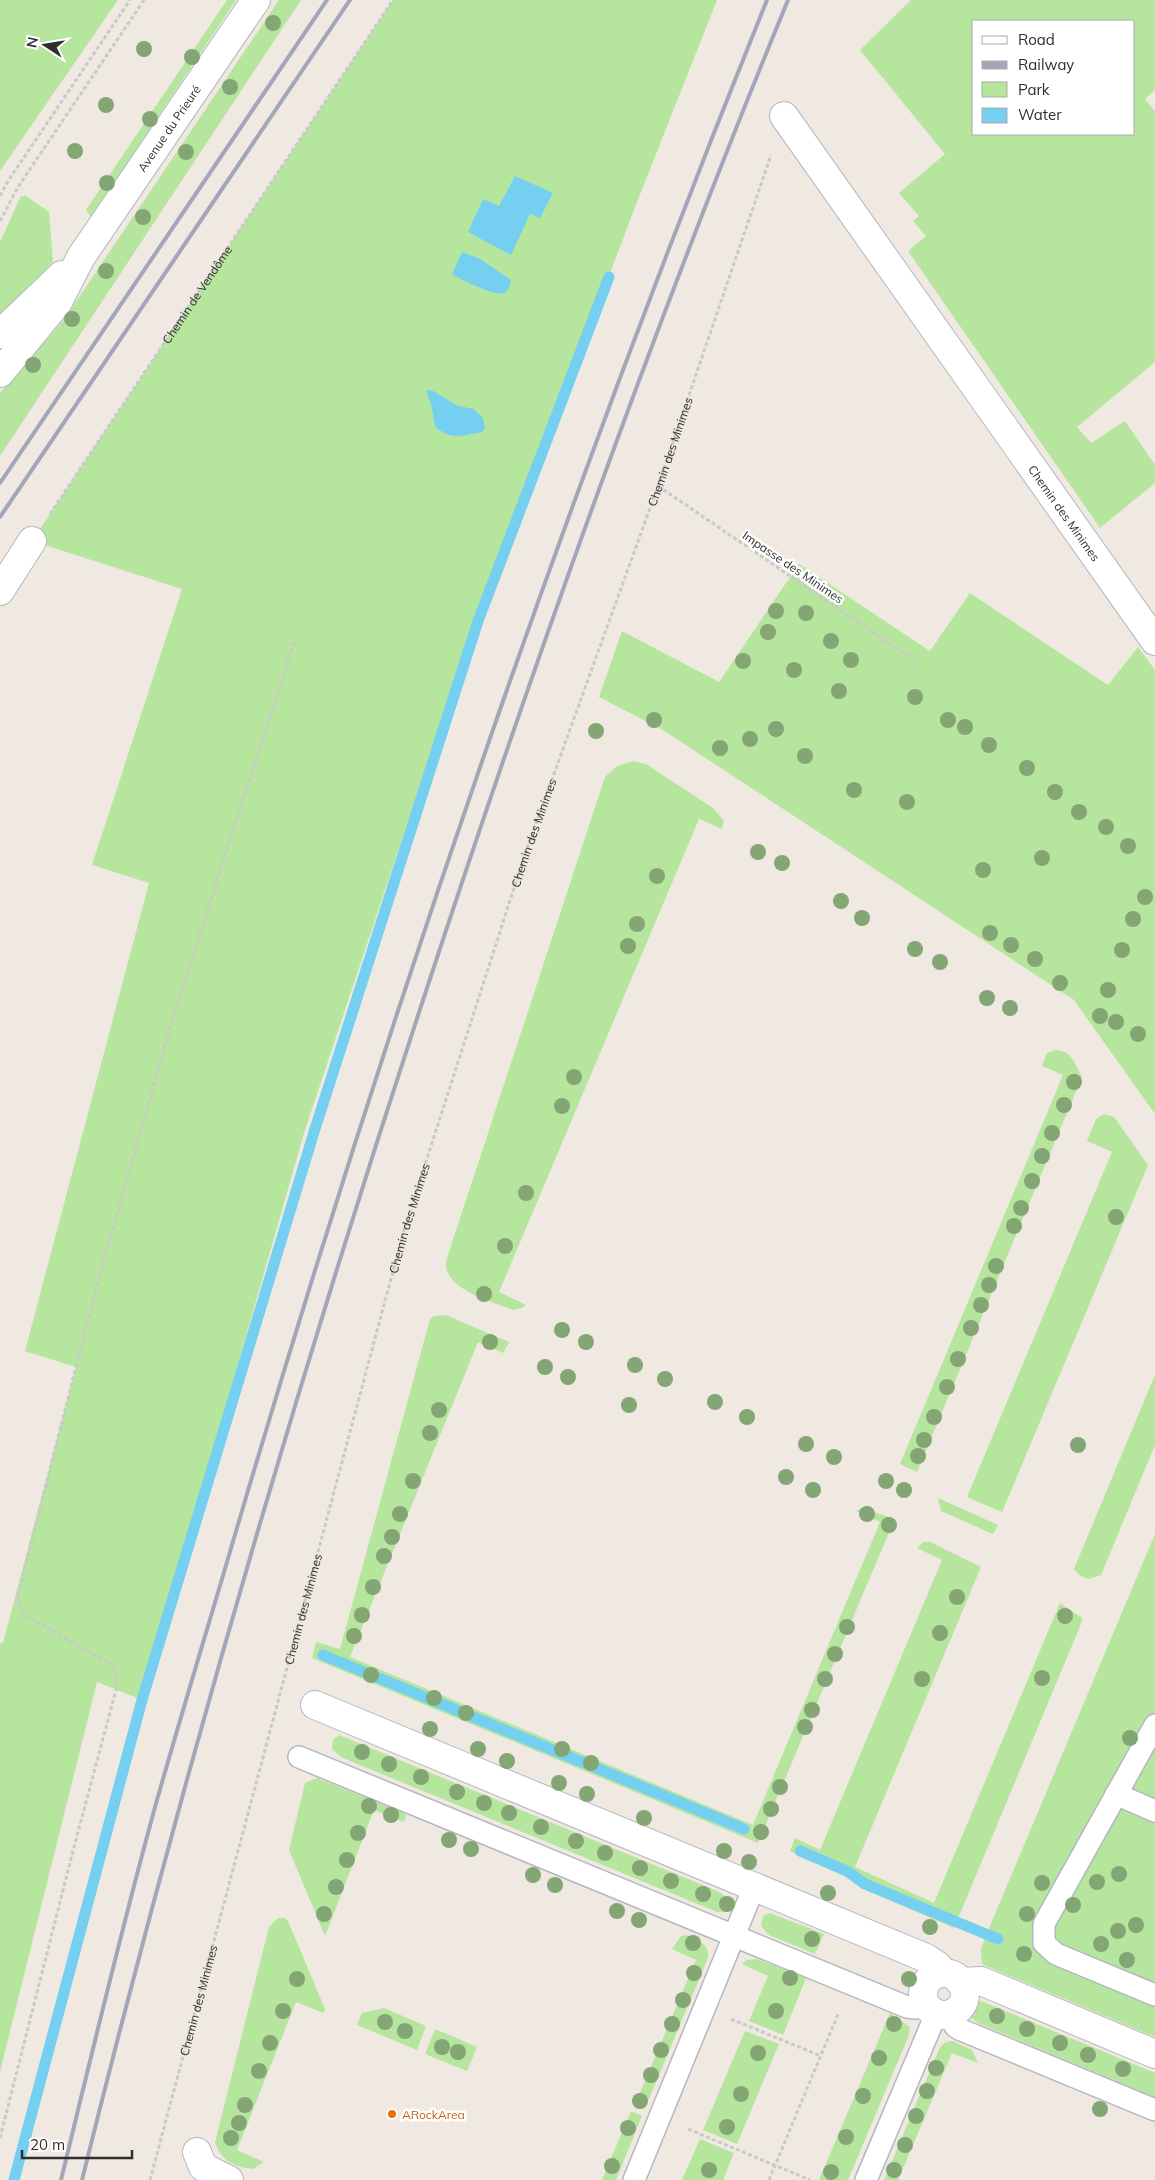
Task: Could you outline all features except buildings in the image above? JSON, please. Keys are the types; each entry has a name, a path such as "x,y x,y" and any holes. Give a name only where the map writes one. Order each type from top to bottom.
{"street":[{"name":"Avenue du Prieuré","path":"0,373 58,302 81,257 256,0"},
{"name":"Chemin des Minimes","path":"784,116 1155,641"},
{"name":"Avenue du Prieuré","path":"0,334 81,257"},
{"path":"0,591 32,541"},
{"path":"315,1705 926,1958 938,1966 951,1978 965,1992 963,2003 955,2012 937,2011 922,1996 925,1985 932,1977 951,1978 981,1981 1155,2054"},
{"path":"197,2152 203,2167 229,2180"}],"lane":[{"path":"1155,1725 1044,1924 1044,1943 1056,1954 1155,1995"},
{"path":"299,1757 907,2007 937,2011 959,2029 1155,2110"},
{"path":"1116,1794 1155,1810"},
{"path":"634,2180 754,1887"},
{"path":"866,2180 937,2011"}],"path":[{"path":"0,196 8,181 130,0"},
{"path":"0,221 18,187 144,0"},
{"name":"Chemin de Vendôme","path":"32,541 393,0"},
{"name":"Chemin des Minimes","path":"150,2180 404,1230 525,854 658,486 784,116"},
{"name":"Impasse des Minimes","path":"658,486 918,663"},
{"path":"0,2138 116,1690 116,1675 112,1664 25,1615 19,1604 18,1594 99,1277 174,1014 295,639"},
{"path":"769,2180 852,1984"},
{"path":"704,2008 821,2056"},
{"path":"660,2117 810,2180"}],"green space":[{"path":"0,0 118,0 0,171"},
{"path":"227,0 236,0 91,217 86,210"},
{"path":"279,0 301,0 0,456 0,393 63,321"},
{"path":"393,0 717,0 637,202 449,698 304,1133 142,1700 97,1682 0,2072 0,1643 3,1643 76,1367 25,1351 149,883 92,865 182,589 32,541"},
{"path":"911,0 1155,0 1155,90 1145,99 1155,111 1155,362 1077,427 1091,443 1125,421 1155,465 1155,483 1100,528 908,251 926,236 913,221 919,216 899,193 945,154 860,50"},
{"path":"21,196 26,196 49,212 53,262 0,319 0,242"},
{"path":"799,564 930,651 970,593 1108,685 1138,647 1155,670 1155,1114 1074,1000 663,730 599,697 622,631 719,682"},
{"path":"633,761 646,764 713,808 724,821 722,829 699,819 499,1292 526,1305 513,1310 460,1287 452,1280 447,1271 446,1261 605,777 617,766"},
{"path":"1056,1050 1069,1055 1082,1077 917,1472 900,1464 1063,1075 1042,1066 1047,1053"},
{"path":"1104,1114 1114,1117 1148,1165 1002,1512 967,1497 1112,1152 1087,1141 1096,1119"},
{"path":"446,1315 509,1342 503,1353 478,1342 350,1657 753,1825 880,1522 856,1511 863,1508 891,1518 890,1530 758,1843 312,1658 316,1642 340,1649 430,1319 434,1316"},
{"path":"1155,1375 1155,1445 1101,1575 1088,1579 1078,1574 1074,1569"},
{"path":"938,1498 998,1525 993,1534 941,1511"},
{"path":"1155,1534 1155,2037 982,1964 981,1949"},
{"path":"923,1542 930,1542 981,1567 855,1867 934,1903 1060,1603 1082,1618 954,1928 861,1888 848,1878 790,1851 795,1838 820,1850 942,1560 917,1548"},
{"path":"339,1735 717,1891 730,1899 732,1904 727,1912 717,1912 343,1758 332,1749 333,1740"},
{"path":"317,1778 404,1813 406,1816 404,1822 374,1810 325,1936 289,1850 305,1783"},
{"path":"770,1913 824,1934 815,1954 769,1935 761,1926 763,1916"},
{"path":"278,1918 285,1918 288,1921 325,2009 323,2013 296,2002 237,2150 264,2162 253,2169 240,2167 229,2162 221,2154 215,2142 269,1927"},
{"path":"686,1935 705,1946 708,1958 646,2106 636,2102 696,1960 672,1949 681,1936"},
{"path":"757,1959 806,1978 783,2035 749,2021 768,1976 742,1964 747,1960"},
{"path":"981,2001 1155,2073 1155,2097 978,2023 971,2018 968,2009 973,2002"},
{"path":"384,2008 426,2026 417,2050 357,2025 362,2013"},
{"path":"890,2013 910,2027 909,2035 848,2180 819,2180"},
{"path":"435,2029 477,2047 467,2071 425,2054"},
{"path":"745,2031 779,2044 737,2144 703,2130"},
{"path":"952,2041 972,2050 978,2063 952,2053 898,2180 884,2180 940,2047 946,2042"},
{"path":"631,2111 642,2116 616,2180 602,2180"},
{"path":"700,2139 734,2153 723,2180 682,2180"}],"water":[{"path":"515,176 553,193 540,218 530,214 511,255 468,232 483,199 499,206"},
{"path":"462,252 480,259 511,280 507,290 500,294 493,292 452,274"},
{"path":"426,390 433,391 458,406 474,409 483,418 485,429 480,433 460,436 439,430 435,427 432,408"}],"waterway":[{"path":"14,2180 142,1700 314,1132 478,621 609,277"},
{"path":"323,1655 744,1829"},
{"path":"800,1851 847,1871 865,1884 998,1939"}],"railway":[{"path":"0,483 327,0"},
{"path":"0,517 350,0"},
{"path":"61,2180 119,1942 165,1772 282,1379 408,981 544,586 690,194 767,0"},
{"path":"82,2180 120,2029 201,1729 288,1430 380,1133 469,861 599,489 691,243 788,0"}],"place":[{"name":"ARockArea","path":"392,2114"}]}
